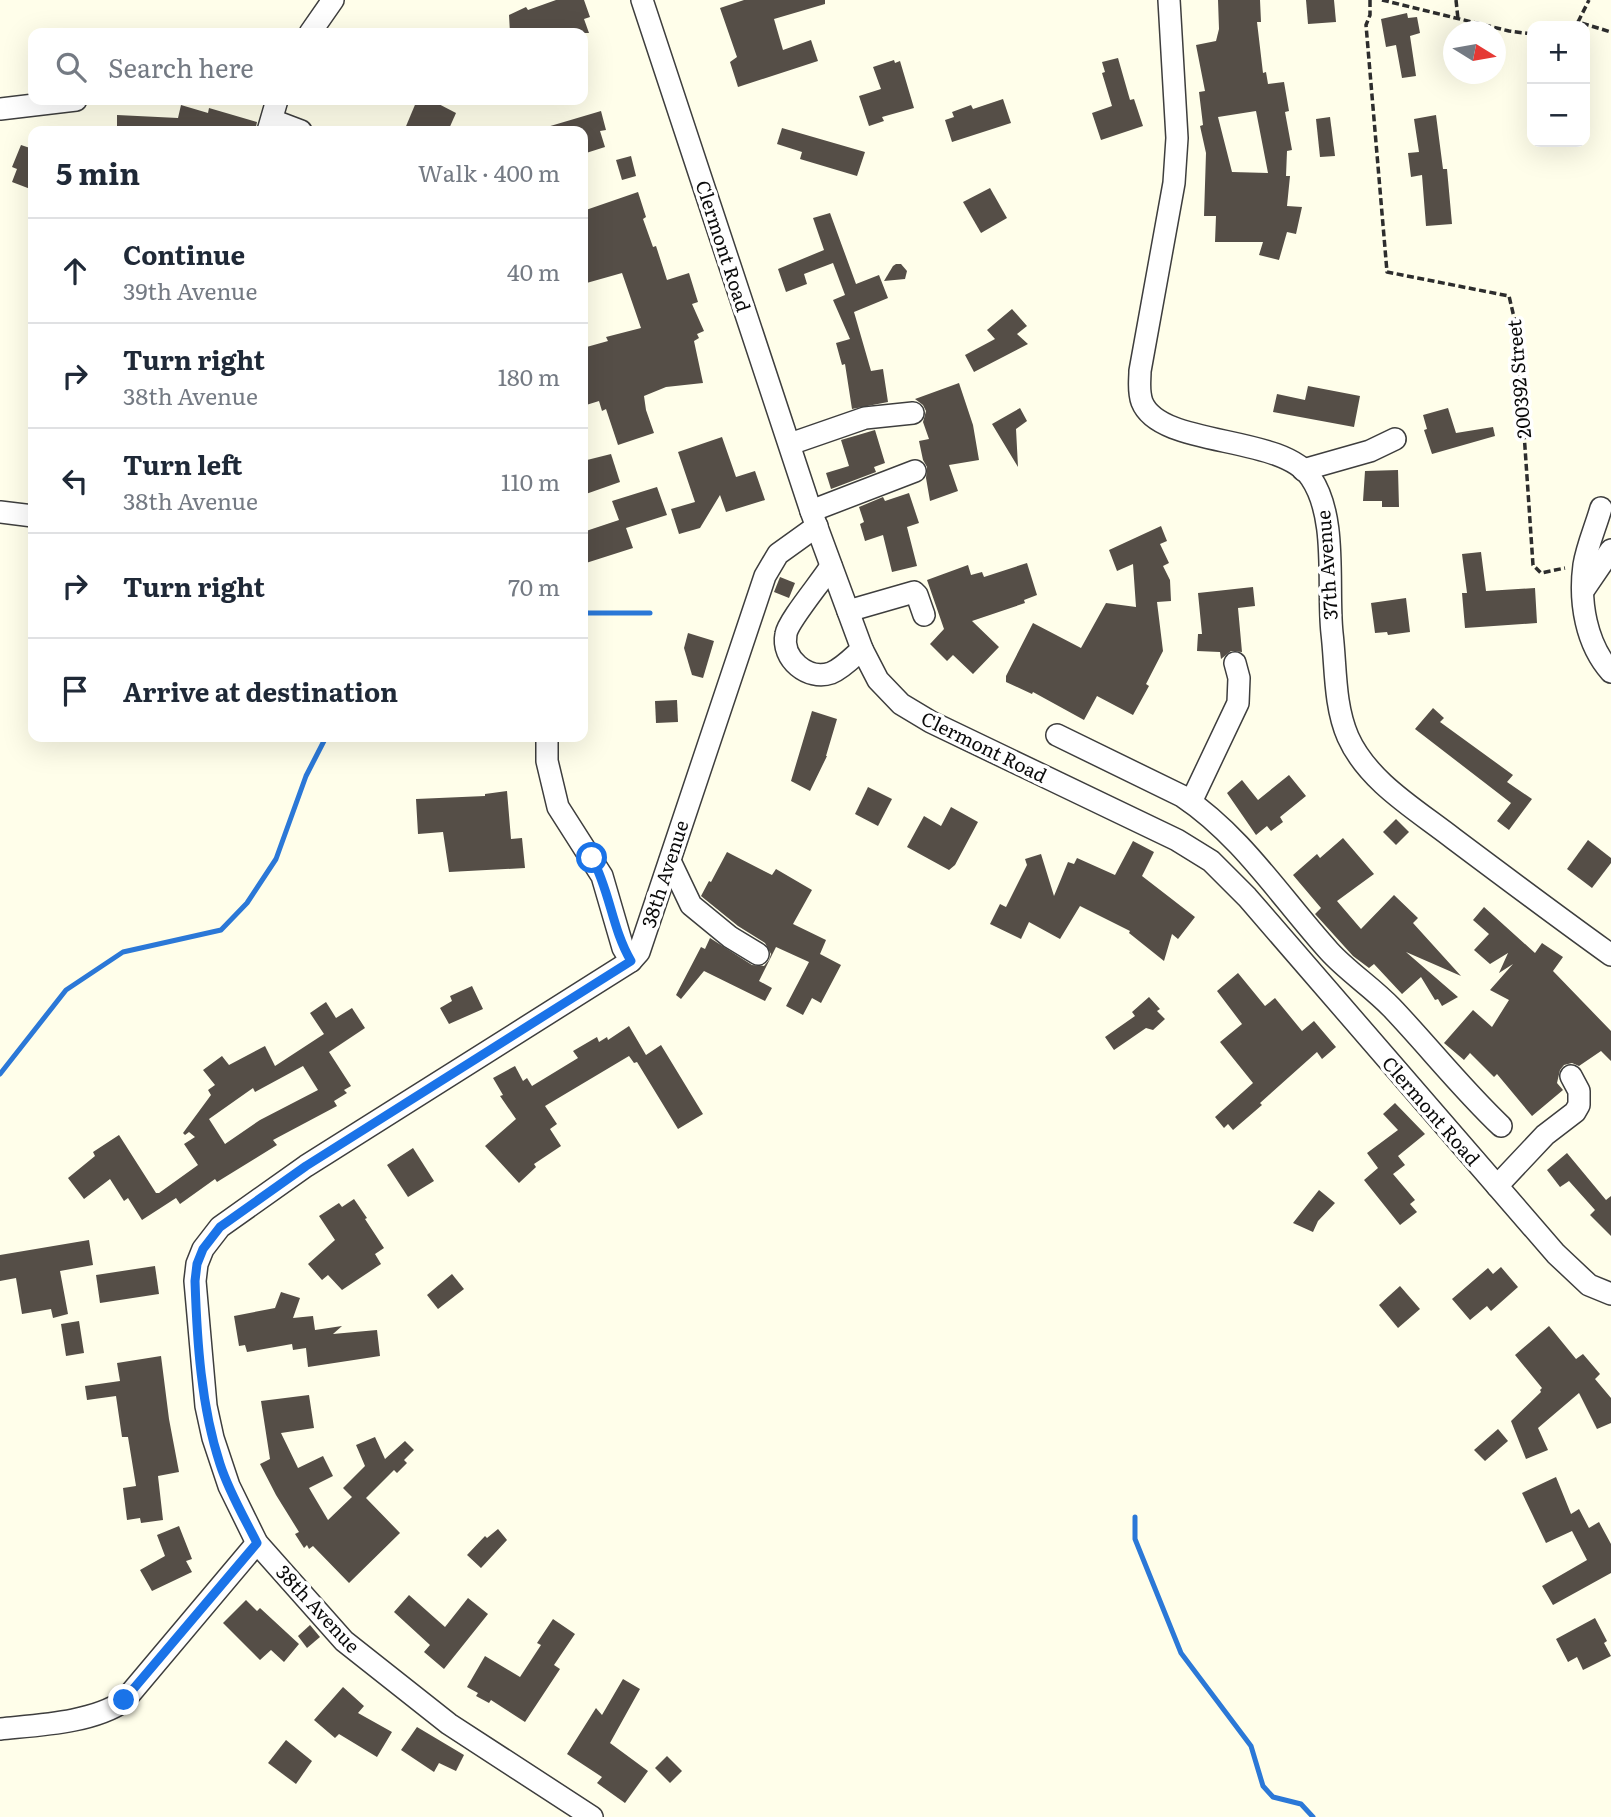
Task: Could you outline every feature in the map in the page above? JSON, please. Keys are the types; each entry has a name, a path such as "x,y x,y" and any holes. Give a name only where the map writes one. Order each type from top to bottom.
{"street":[{"path":"313,28 333,0"},
{"name":"Clermont Road","path":"642,0 814,519 862,649 878,680 912,712 1203,855 1230,878 1576,1274 1589,1285 1611,1294"},
{"name":"37th Avenue","path":"1169,0 1177,149 1174,183 1140,371 1139,390 1143,404 1153,417 1172,426 1271,453 1292,462 1309,474 1320,492 1326,516 1331,628 1341,717 1349,740 1388,788 1514,885 1611,955"},
{"path":"0,110 38,105"},
{"path":"272,117 291,126"},
{"path":"790,444 867,417 912,413"},
{"path":"1303,470 1366,453 1395,439"},
{"name":"38th Avenue","path":"592,1817 449,1724 344,1641 257,1543 220,1463 206,1406 195,1281 197,1264 206,1242 220,1227 306,1166 631,961 639,952 765,576 778,554 814,519 915,471"},
{"path":"1601,508 1584,565 1584,614 1597,654 1611,672"},
{"path":"0,512 28,515"},
{"path":"1584,589 1611,550"},
{"path":"831,566 790,623 786,634 788,653 801,668 816,675 830,673 862,649"},
{"path":"848,611 914,592 924,615"},
{"path":"1191,802 1238,703 1239,678 1235,663"},
{"path":"1057,735 1191,802 1227,832 1320,941 1392,1008 1472,1098 1501,1126"},
{"path":"547,742 547,761 558,807 602,876 623,948 631,961"},
{"path":"670,861 691,905 730,937 758,954"},
{"path":"1301,960 1320,941"},
{"path":"1497,1186 1545,1135 1575,1112 1579,1105 1579,1091 1572,1076"},
{"path":"0,1729 90,1715 114,1707 124,1700 257,1543"}],"path":[{"name":"200392 Street","path":"1370,0 1370,15 1366,25 1387,272 1509,296 1517,330 1533,565 1541,573 1584,565"},
{"path":"1382,0 1527,33"},
{"path":"1456,0 1458,19"},
{"path":"1578,21 1589,0"},
{"path":"1590,26 1611,32"}],"building":[{"path":"556,0 584,0 590,17 584,19 587,28 510,28 509,15 526,7 528,10"},
{"path":"744,0 825,0 825,4 774,19 783,50 811,40 818,61 738,87 730,62 737,57 720,8"},
{"path":"1218,0 1260,0 1261,22 1257,22 1263,73 1266,72 1268,84 1284,82 1289,111 1285,112 1292,150 1287,151 1286,176 1290,176 1287,206 1302,207 1296,234 1287,232 1279,260 1259,255 1263,242 1215,242 1216,216 1204,216 1206,153 1200,126 1203,125 1199,92 1205,91 1196,45 1216,41 1219,29","holes":["1256,111 1268,173 1232,172 1218,117"]},
{"path":"1306,0 1334,0 1336,22 1308,24"},
{"path":"1407,13 1408,18 1417,17 1420,33 1410,36 1416,76 1402,78 1396,45 1386,47 1381,19"},
{"path":"1118,58 1130,100 1134,99 1143,126 1101,140 1092,113 1112,106 1102,73 1105,72 1102,62"},
{"path":"894,60 895,63 900,61 914,108 882,117 884,121 869,126 859,96 881,89 873,67"},
{"path":"1003,99 1011,123 952,142 945,120 954,117 952,112 971,105 973,109"},
{"path":"181,105 208,113 209,108 257,122 256,126 117,126 117,115 178,118"},
{"path":"415,105 441,105 456,113 450,126 406,126"},
{"path":"601,111 606,130 600,131 605,147 588,152 588,126 550,126"},
{"path":"1436,115 1443,169 1447,169 1452,224 1426,226 1422,175 1411,177 1408,153 1419,152 1414,119"},
{"path":"1330,117 1335,156 1320,157 1316,119"},
{"path":"782,128 865,152 857,176 800,159 802,152 777,144"},
{"path":"21,145 28,147 28,188 12,182 17,169 12,167"},
{"path":"631,156 636,176 622,180 616,160"},
{"path":"990,188 1007,218 981,233 963,202"},
{"path":"638,192 646,217 643,219 653,247 656,246 667,280 689,273 698,302 692,304 704,331 697,334 699,338 694,341 703,383 666,387 644,396 654,433 618,445 606,409 602,411 599,401 588,404 588,347 608,341 606,337 641,328 622,273 588,283 588,209"},
{"path":"830,213 856,284 879,275 888,298 854,312 871,371 883,369 888,402 852,409 845,364 842,365 836,343 850,339 833,300 845,295 833,263 804,274 807,284 786,292 778,269 824,250 813,218"},
{"path":"901,264 907,271 905,279 884,281 893,266"},
{"path":"1012,309 1027,326 1017,334 1028,344 974,372 965,355 995,339 987,330"},
{"path":"959,383 973,425 979,460 949,465 958,491 930,501 927,467 919,441 929,439 923,422 926,411 915,399"},
{"path":"1308,386 1360,396 1354,427 1273,412 1277,394 1305,400"},
{"path":"1020,408 1027,421 1016,429 1018,467 992,424"},
{"path":"1448,408 1456,433 1493,427 1495,436 1432,454 1424,430 1427,429 1423,415"},
{"path":"875,430 885,463 874,467 876,472 831,489 826,473 849,466 841,440"},
{"path":"722,437 736,477 755,471 765,500 726,512 720,495 700,528 679,534 671,509 695,502 678,452"},
{"path":"611,454 620,482 588,493 588,460"},
{"path":"1398,470 1399,507 1382,507 1382,501 1363,501 1365,471"},
{"path":"657,487 667,515 626,528 633,548 588,562 588,530 619,520 612,501"},
{"path":"909,493 919,523 907,527 917,566 892,572 883,535 865,541 860,524 864,522 859,507 883,497 885,501"},
{"path":"1161,526 1167,541 1160,544 1169,563 1163,566 1170,580 1171,601 1157,602 1163,651 1146,684 1149,686 1133,715 1097,696 1084,720 1033,692 1032,694 1006,682 1006,676 1033,623 1081,648 1106,603 1136,607 1133,564 1117,571 1109,550"},
{"path":"1481,552 1486,591 1535,588 1537,623 1465,628 1462,593 1467,593 1462,554"},
{"path":"1027,563 1037,595 1024,600 1025,603 972,621 999,647 973,674 953,655 947,661 930,644 944,629 927,580 968,565 971,575 982,572 984,577"},
{"path":"780,577 795,583 789,598 774,592"},
{"path":"1253,587 1255,606 1238,608 1242,652 1231,651 1221,659 1220,652 1197,651 1198,634 1202,634 1198,593"},
{"path":"1406,598 1410,632 1388,635 1387,632 1375,633 1371,603"},
{"path":"688,633 714,641 703,678 692,675 684,648"},
{"path":"677,700 678,722 656,723 655,701"},
{"path":"1433,708 1444,718 1440,722 1513,775 1507,782 1532,799 1509,830 1497,821 1511,803 1415,729"},
{"path":"812,711 837,719 827,756 810,791 791,781"},
{"path":"1289,775 1306,796 1280,817 1283,822 1271,831 1267,826 1256,835 1227,793 1242,780 1258,800"},
{"path":"868,787 892,799 878,826 855,814"},
{"path":"507,791 511,839 522,838 525,868 449,872 443,832 418,834 416,799 485,796"},
{"path":"951,807 978,822 955,865 949,870 907,847 924,816 941,826"},
{"path":"1396,819 1409,832 1396,845 1383,832"},
{"path":"1343,838 1374,874 1337,901 1361,929 1394,895 1418,918 1413,923 1461,976 1406,952 1458,997 1442,1006 1438,999 1435,1000 1421,977 1402,994 1374,964 1369,968 1353,956 1315,914 1321,908 1293,875 1317,854 1320,858"},
{"path":"1588,840 1611,858 1611,863 1592,888 1567,869"},
{"path":"1133,841 1154,852 1142,876 1195,917 1178,939 1172,934 1164,961 1129,933 1130,931 1080,906 1060,939 1029,922 1021,939 990,924 1000,904 1006,907 1027,865 1025,859 1041,854 1054,896 1068,862 1074,864 1077,858 1115,875"},
{"path":"727,852 772,875 776,869 812,890 793,924 826,940 820,954 841,965 821,1003 812,998 803,1015 786,1006 809,962 776,947 759,981 772,988 765,1001 704,971 681,999 676,995 701,947 705,949 710,938 752,965 764,966 769,960 771,954 765,943 738,926 701,896"},
{"path":"1484,907 1535,953 1542,943 1563,957 1553,971 1611,1031 1611,1061 1601,1051 1579,1066 1572,1063 1564,1065 1557,1083 1563,1090 1532,1116 1497,1074 1494,1077 1470,1053 1464,1060 1444,1043 1473,1010 1492,1027 1509,1000 1490,990 1513,964 1499,973 1508,953 1490,964 1474,950 1489,934 1473,920"},
{"path":"1238,973 1265,1006 1275,998 1302,1031 1314,1021 1336,1047 1322,1059 1317,1052 1233,1130 1228,1124 1224,1128 1215,1117 1253,1083 1220,1042 1242,1024 1217,991"},
{"path":"472,986 483,1009 449,1024 440,1008 452,1001 450,996"},
{"path":"1149,997 1165,1019 1153,1030 1146,1028 1114,1050 1105,1037 1135,1016 1132,1012"},
{"path":"326,1002 336,1018 352,1008 365,1028 329,1052 351,1086 344,1090 347,1093 334,1101 337,1106 273,1140 277,1145 217,1182 215,1179 180,1204 176,1198 142,1220 128,1198 124,1201 110,1179 84,1199 68,1178 95,1156 93,1152 119,1135 156,1193 159,1193 198,1165 184,1144 195,1137 189,1132 185,1135 183,1133 211,1095 208,1090 215,1085 203,1070 222,1056 229,1065 265,1046 275,1066 324,1034 310,1013","holes":["303,1066 318,1090 260,1120 225,1144 209,1119 253,1088 255,1092"]},
{"path":"629,1026 646,1055 661,1045 703,1114 678,1129 637,1062 634,1063 629,1056 545,1106 557,1124 550,1129 561,1146 534,1164 536,1167 519,1183 485,1146 516,1119 500,1096 503,1095 493,1078 515,1066 523,1081 527,1078 532,1086 578,1058 573,1051 597,1037 599,1042 607,1037 608,1040"},
{"path":"1395,1103 1425,1134 1398,1156 1405,1165 1393,1174 1415,1200 1410,1204 1417,1212 1400,1225 1364,1180 1378,1168 1367,1153 1398,1130 1383,1114"},
{"path":"413,1148 434,1181 408,1197 387,1165"},
{"path":"1567,1153 1606,1200 1611,1196 1611,1236 1590,1215 1595,1210 1569,1181 1560,1187 1547,1170"},
{"path":"1319,1190 1335,1203 1318,1221 1313,1232 1293,1223"},
{"path":"354,1199 384,1248 375,1254 381,1264 342,1290 328,1275 322,1280 308,1264 335,1240 319,1216 339,1203 342,1207"},
{"path":"89,1240 93,1265 60,1271 68,1314 53,1318 51,1309 22,1314 16,1278 0,1281 0,1255"},
{"path":"155,1266 159,1294 100,1303 96,1275"},
{"path":"1501,1267 1518,1287 1491,1311 1487,1306 1470,1320 1452,1299 1488,1268 1493,1274"},
{"path":"452,1274 464,1289 438,1309 427,1295"},
{"path":"1400,1286 1420,1309 1398,1328 1379,1305"},
{"path":"281,1292 300,1298 293,1318 313,1316 315,1330 342,1326 333,1334 377,1330 380,1356 308,1367 306,1348 293,1350 292,1344 247,1352 245,1345 239,1346 234,1316 275,1308"},
{"path":"79,1321 84,1353 66,1356 61,1324"},
{"path":"1549,1326 1576,1359 1583,1354 1600,1374 1595,1379 1611,1398 1611,1423 1597,1429 1579,1393 1538,1428 1548,1450 1526,1459 1511,1421 1542,1388 1515,1355"},
{"path":"161,1356 179,1472 158,1476 163,1520 141,1523 140,1518 127,1520 123,1488 136,1486 128,1437 122,1437 116,1396 87,1400 85,1386 120,1381 117,1363"},
{"path":"309,1395 314,1428 281,1433 298,1468 323,1456 333,1476 309,1488 328,1520 352,1497 343,1488 365,1466 356,1445 375,1437 385,1459 405,1441 414,1450 397,1473 394,1470 366,1498 400,1533 349,1583 313,1546 309,1549 307,1545 304,1548 295,1534 299,1532 260,1464 270,1459 261,1401"},
{"path":"1498,1429 1508,1441 1485,1461 1474,1450"},
{"path":"1556,1477 1571,1514 1579,1509 1589,1528 1599,1522 1611,1544 1611,1573 1553,1605 1542,1586 1587,1560 1572,1531 1546,1543 1522,1493"},
{"path":"179,1526 192,1559 186,1561 192,1572 152,1591 140,1570 165,1556 157,1535"},
{"path":"498,1529 507,1540 481,1568 467,1555 485,1536 487,1538"},
{"path":"409,1595 445,1627 468,1598 488,1614 444,1669 424,1652 430,1645 394,1612"},
{"path":"246,1600 257,1611 260,1608 299,1644 284,1662 271,1650 260,1660 223,1623"},
{"path":"1595,1618 1607,1641 1604,1643 1611,1656 1583,1670 1577,1657 1568,1662 1556,1639"},
{"path":"553,1619 575,1634 554,1665 560,1669 525,1722 491,1700 489,1703 476,1696 478,1693 467,1687 485,1656 520,1677 541,1645 537,1643"},
{"path":"310,1625 320,1637 307,1648 298,1636"},
{"path":"623,1679 640,1689 610,1743 648,1771 625,1803 597,1783 602,1777 567,1754 596,1708 602,1715"},
{"path":"343,1687 364,1706 358,1713 392,1732 377,1757 339,1734 335,1738 314,1720"},
{"path":"417,1727 464,1755 456,1771 439,1763 434,1772 401,1750"},
{"path":"286,1740 312,1761 296,1784 268,1763"},
{"path":"667,1756 682,1771 670,1783 655,1768"}],"waterway":[{"path":"588,613 650,613"},
{"path":"0,1074 66,990 123,952 221,930 247,903 276,859 306,776 323,742"},
{"path":"1135,1517 1135,1539 1181,1653 1251,1746 1263,1786 1273,1797 1301,1804 1313,1817"}],"route":[{"path":"124,1700 257,1543 220,1463 206,1406 195,1281 197,1264 206,1242 220,1227 306,1166 631,961 623,948 602,876 592,858"}]}
